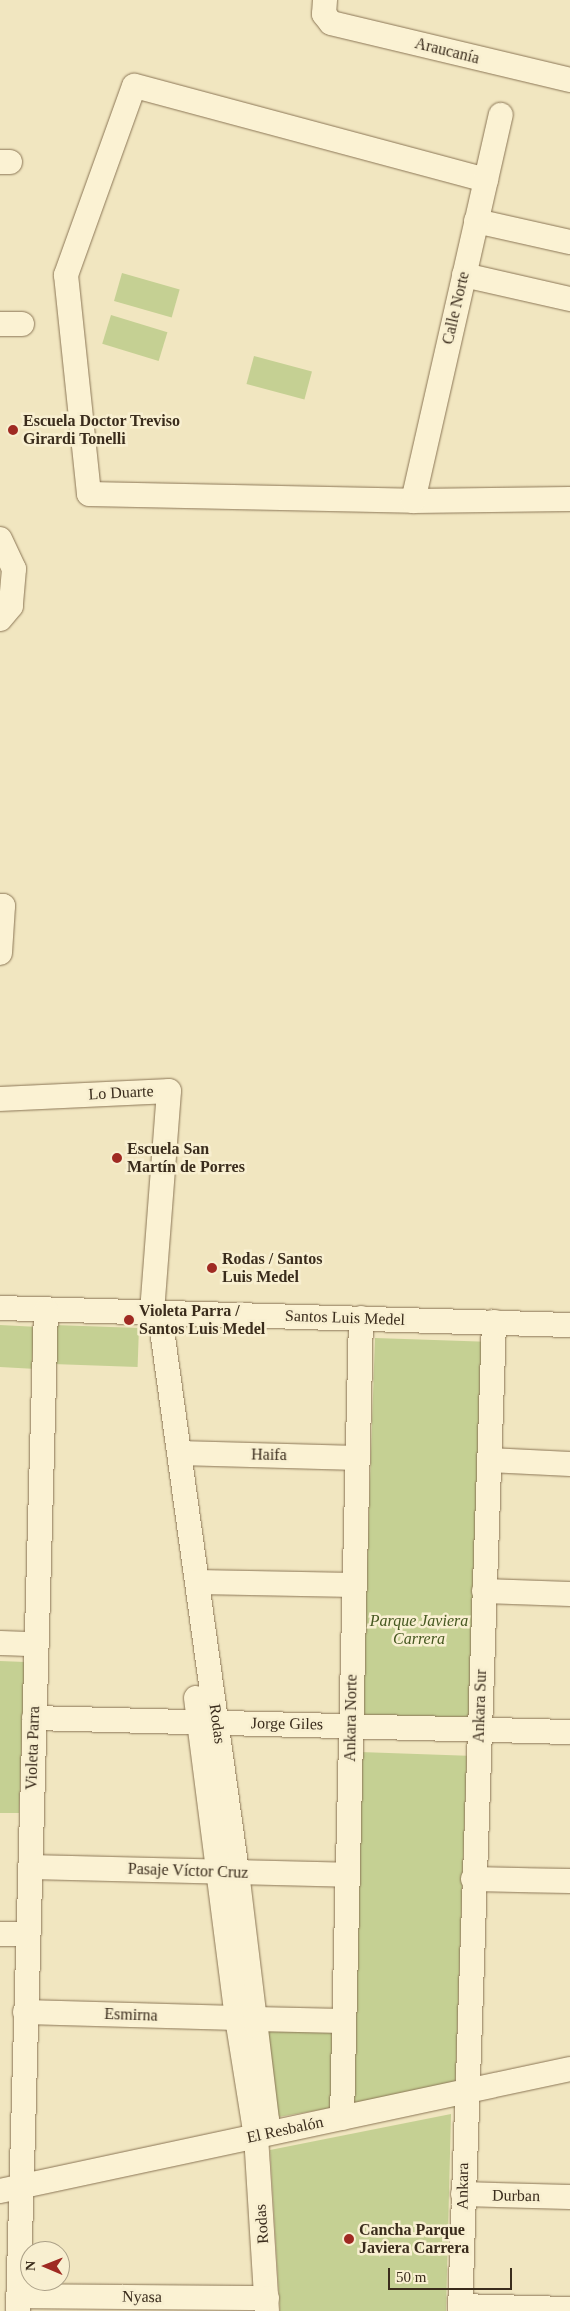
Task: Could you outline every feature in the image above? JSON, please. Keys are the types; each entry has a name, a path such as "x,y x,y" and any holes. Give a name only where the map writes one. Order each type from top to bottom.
{"street":[{"name":"Araucanía","path":"325,9 335,24 570,80"},
{"path":"486,180 134,86 66,274 89,494 413,501 570,499"},
{"name":"Calle Norte","path":"413,501 501,115"},
{"path":"476,221 570,242"},
{"path":"464,275 570,299"},
{"path":"0,539 14,569 6,612"},
{"path":"0,906 0,953"},
{"name":"Lo Duarte","path":"0,1099 169,1091 149,1312"},
{"name":"Santos Luis Medel","path":"0,1308 570,1325"},
{"name":"Violeta Parra","path":"18,2303 10,2189 25,2012 46,1310"},
{"name":"Rodas","path":"149,1312 162,1330 197,1582 208,1722"},
{"name":"Rodas","path":"149,1312 208,1722 246,2018 267,2305"},
{"name":"Ankara Norte","path":"342,2118 361,1318"},
{"name":"Ankara Sur","path":"465,2091 494,1322"},
{"name":"Haifa","path":"179,1453 358,1458"},
{"path":"489,1460 570,1464"},
{"path":"197,1582 354,1585"},
{"path":"484,1592 570,1594"},
{"path":"0,1643 36,1644"},
{"name":"Jorge Giles","path":"34,1718 570,1732"},
{"name":"Pasaje Víctor Cruz","path":"30,1866 347,1875"},
{"path":"473,1879 570,1882"},
{"path":"0,1934 28,1934"},
{"name":"Esmirna","path":"25,2012 343,2021"},
{"name":"El Resbalón","path":"10,2189 570,2068"},
{"name":"Ankara","path":"460,2308 465,2091"},
{"name":"Durban","path":"463,2194 570,2197"},
{"name":"Nyasa","path":"18,2303 267,2305"},
{"path":"460,2308 570,2309"}],"green space":[{"path":"122,273 180,290 172,317 114,301"},
{"path":"111,315 167,332 159,361 102,344"},
{"path":"254,356 312,372 304,400 246,384"},
{"path":"0,1325 34,1327 32,1369 0,1367"},
{"path":"54,1325 139,1328 138,1367 53,1364"},
{"name":"Parque Javiera Carrera","path":"375,1338 486,1342 473,1722 362,1718"},
{"path":"0,1661 25,1662 19,1813 0,1813"},
{"path":"360,1752 467,1756 455,2108 348,2104"},
{"path":"264,2027 337,2029 336,2107 273,2118"},
{"name":"Cancha Parque Javiera Carrera","path":"451,2114 446,2311 280,2311 270,2150"}],"place":[{"name":"Escuela Doctor Treviso Girardi Tonelli","path":"13,430"},
{"name":"Escuela San Martín de Porres","path":"117,1158"},
{"name":"Rodas / Santos Luis Medel","path":"212,1268"},
{"name":"Violeta Parra / Santos Luis Medel","path":"129,1320"},
{"name":"Cancha Parque Javiera Carrera","path":"349,2239"}]}
